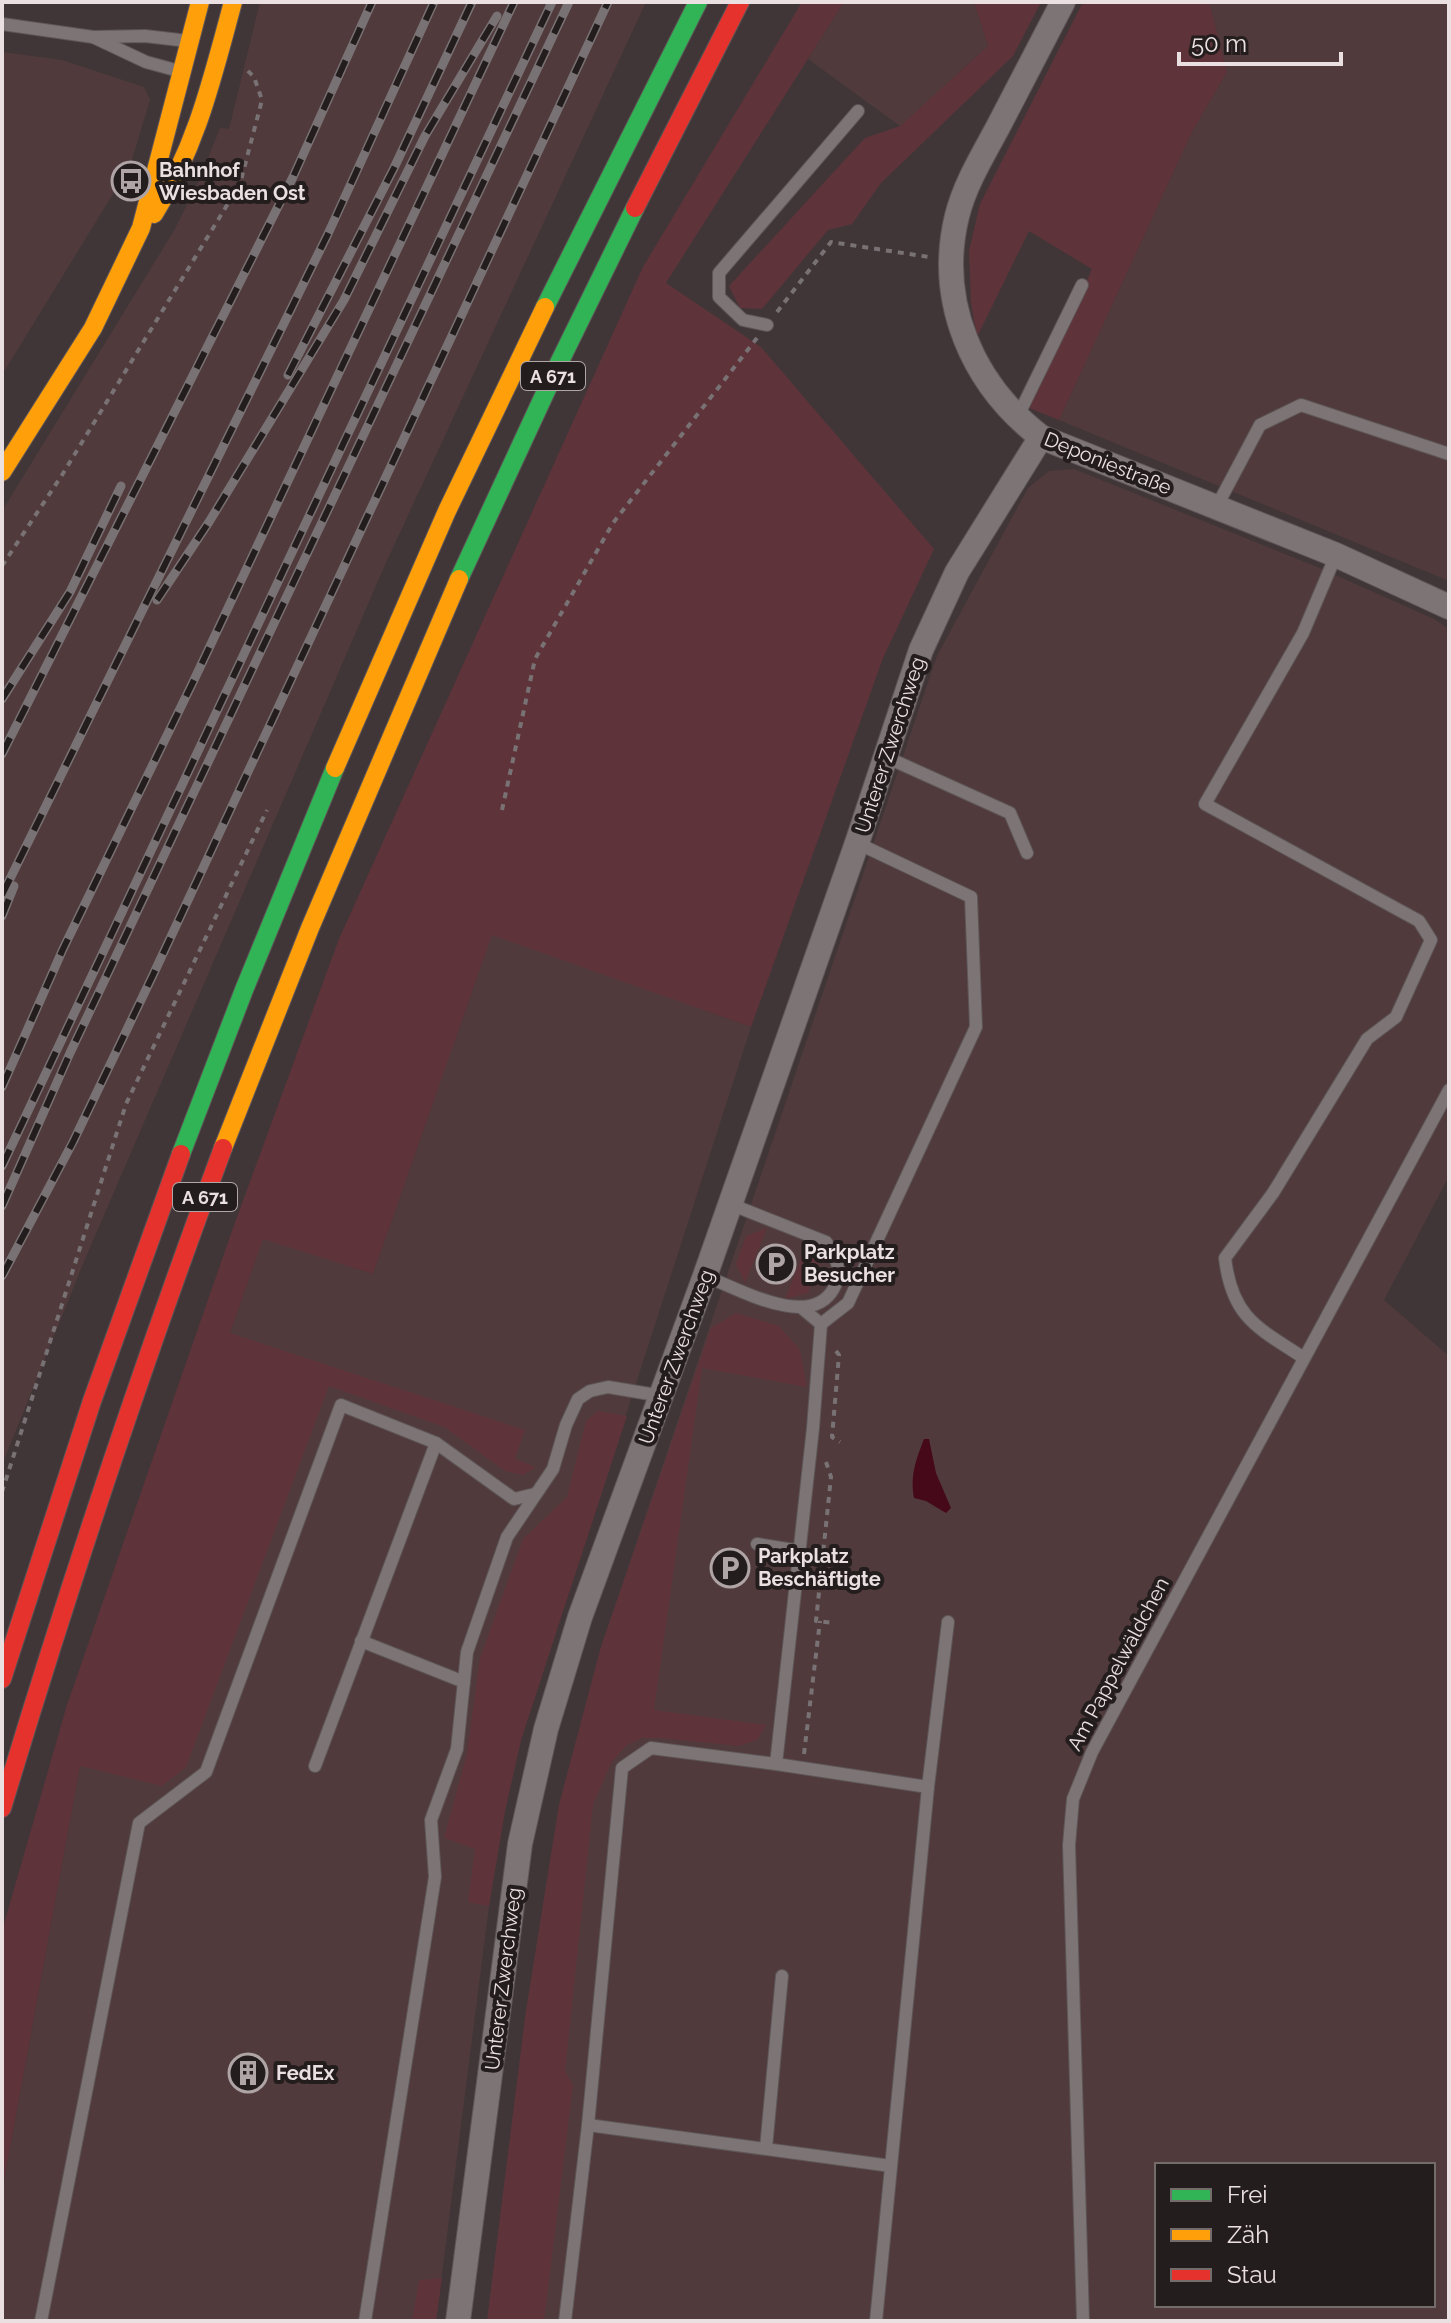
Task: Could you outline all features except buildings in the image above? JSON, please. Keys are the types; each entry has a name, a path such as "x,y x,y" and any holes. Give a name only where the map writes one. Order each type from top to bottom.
{"main road":[{"path":"141,228 170,191 206,112 199,67 190,41 200,2"},
{"path":"2,472 93,328 141,228 199,67 233,2"},
{"name":"A 671","path":"2,1679 36,1567 122,1315 204,1091 293,869 414,586 497,404 698,2"},
{"name":"A 671","path":"2,1808 72,1578 157,1325 325,886 530,423 740,2"}],"street":[{"name":"Deponiestraße","path":"1063,2 964,194 957,216 951,260 956,313 964,338 987,383 1017,418 1041,437 1336,555 1449,607"},
{"name":"Unterer Zwerchweg","path":"458,2321 520,1844 546,1729 580,1617 705,1276 857,843 921,650 957,572 1041,437"}],"lane":[{"path":"2,24 93,37 145,36 190,41 204,47 199,67 146,62 93,37"},
{"path":"767,325 743,320 719,297 719,273 858,111"},
{"path":"1017,418 1082,285"},
{"path":"1217,506 1260,425 1301,405 1449,454"},
{"path":"1304,1358 1253,1324 1238,1306 1227,1278 1225,1258 1273,1193 1367,1039 1396,1017 1431,940 1419,921 1205,804 1303,633 1336,555"},
{"path":"886,757 1010,813 1027,853"},
{"path":"776,1764 821,1324 848,1303 976,1027 971,897 857,843"},
{"name":"Am Pappelwäldchen","path":"1083,2321 1069,1845 1073,1799 1092,1752 1449,1090"},
{"path":"705,1276 788,1307 803,1309 817,1305 829,1296 836,1284 838,1269 835,1254 826,1242 730,1204"},
{"path":"803,1309 821,1324"},
{"path":"365,2321 435,1877 431,1820 457,1749 467,1652 507,1537 553,1469 566,1425 578,1399 590,1391 608,1387 662,1396"},
{"path":"41,2321 139,1823 206,1772 341,1405 436,1443 514,1499 535,1494"},
{"path":"315,1766 436,1443"},
{"path":"757,1544 800,1551"},
{"path":"876,2321 928,1787 948,1622"},
{"path":"361,1641 464,1682"},
{"path":"565,2321 588,2125 622,1768 651,1748 928,1787"},
{"path":"766,2148 782,1976"},
{"path":"588,2125 891,2166"}],"path":[{"path":"2,566 240,184 262,100 254,77 245,67 199,67"},
{"path":"502,810 535,659 613,523 831,242 951,260"},
{"path":"2,1492 126,1104 267,810"},
{"path":"832,1437 825,1460 831,1477 816,1621 835,1623"},
{"path":"803,1768 820,1621"}],"shaded area":[{"path":"260,2 646,2 384,567 85,1259 2,1465 2,511 175,229 220,128 229,129"},
{"path":"802,2 844,2 666,283 761,347 934,549 883,658 751,1027 492,935 373,1274 263,1239 230,1333 525,1430 515,1459 536,1467 523,1475 505,1471 444,1427 329,1386 186,1767 162,1786 80,1766 2,2192 2,1931 67,1705 233,1228 339,939 643,267"},
{"path":"844,2 974,2 988,46 900,126 808,59"},
{"path":"974,2 1041,2 1013,56 881,183 852,224 828,230 762,309 740,308 729,286 865,138 900,126 988,46"},
{"path":"1083,2 1205,2 1210,5 1227,72 1192,132 1059,420 1029,408 1092,269 1029,231 977,337 971,303 969,251 980,204"},
{"path":"1205,2 1449,2 1449,581 1059,420 1192,132 1227,72 1210,5"},
{"path":"2,52 62,60 144,87 150,100 130,166 2,375"},
{"path":"1074,469 1322,569 1434,619 1449,629 1449,1176 1384,1300 1449,1356 1449,2321 487,2321 526,2011 559,1805 601,1647 937,656 1028,488 1049,471"},
{"path":"492,934 751,1027 521,1740 489,1906 436,2321 2,2321 2,2192 80,1766 263,1238 373,1274"},
{"path":"767,1228 745,1283 736,1264 746,1236"},
{"path":"807,1244 819,1265 808,1293 785,1299"},
{"path":"736,1313 779,1326 800,1350 807,1387 702,1368 654,1710 766,1725 757,1740 739,1746 643,1738 627,1745 611,1763 593,1805 565,2071 573,2085 544,2321 487,2321 526,2011 559,1805 601,1647 711,1328"},
{"path":"598,1411 627,1416 521,1740 489,1906 468,1902 475,1849 444,1838 467,1753 480,1658 523,1539 567,1497 586,1421"},
{"path":"924,1439 929,1439 936,1473 951,1508 946,1513 914,1498 913,1475"},
{"path":"442,2278 436,2321 412,2321 419,2280"}],"railway":[{"path":"2,754 293,177 372,2"},
{"path":"2,895 327,236 434,2"},
{"path":"288,375 394,168 472,2"},
{"path":"2,1087 63,949 194,680 514,2"},
{"path":"2,1166 552,2"},
{"path":"2,1206 70,1053 569,2"},
{"path":"2,1276 73,1142 153,975 608,2"},
{"path":"157,600 209,522 344,300 425,136 497,16"},
{"path":"2,699 70,592 121,486"},
{"path":"2,916 14,886"}],"traffic: fast":[{"path":"545,307 698,2"},
{"path":"459,579 635,208"},
{"path":"181,1154 335,768"}],"traffic: slow":[{"path":"2,472 93,328 141,228 200,2"},
{"path":"154,214 182,163 192,137 233,2"},
{"path":"335,768 447,511 545,307"},
{"path":"223,1148 310,928 459,579"}],"traffic: jam":[{"path":"635,208 740,2"},
{"path":"2,1808 107,1476 223,1148"},
{"path":"2,1679 92,1401 181,1154"}],"place":[{"name":"Bahnhof Wiesbaden Ost","path":"131,181"},
{"name":"Parkplatz Besucher","path":"776,1264"},
{"name":"Parkplatz Beschäftigte","path":"730,1568"},
{"name":"FedEx","path":"248,2073"}]}
